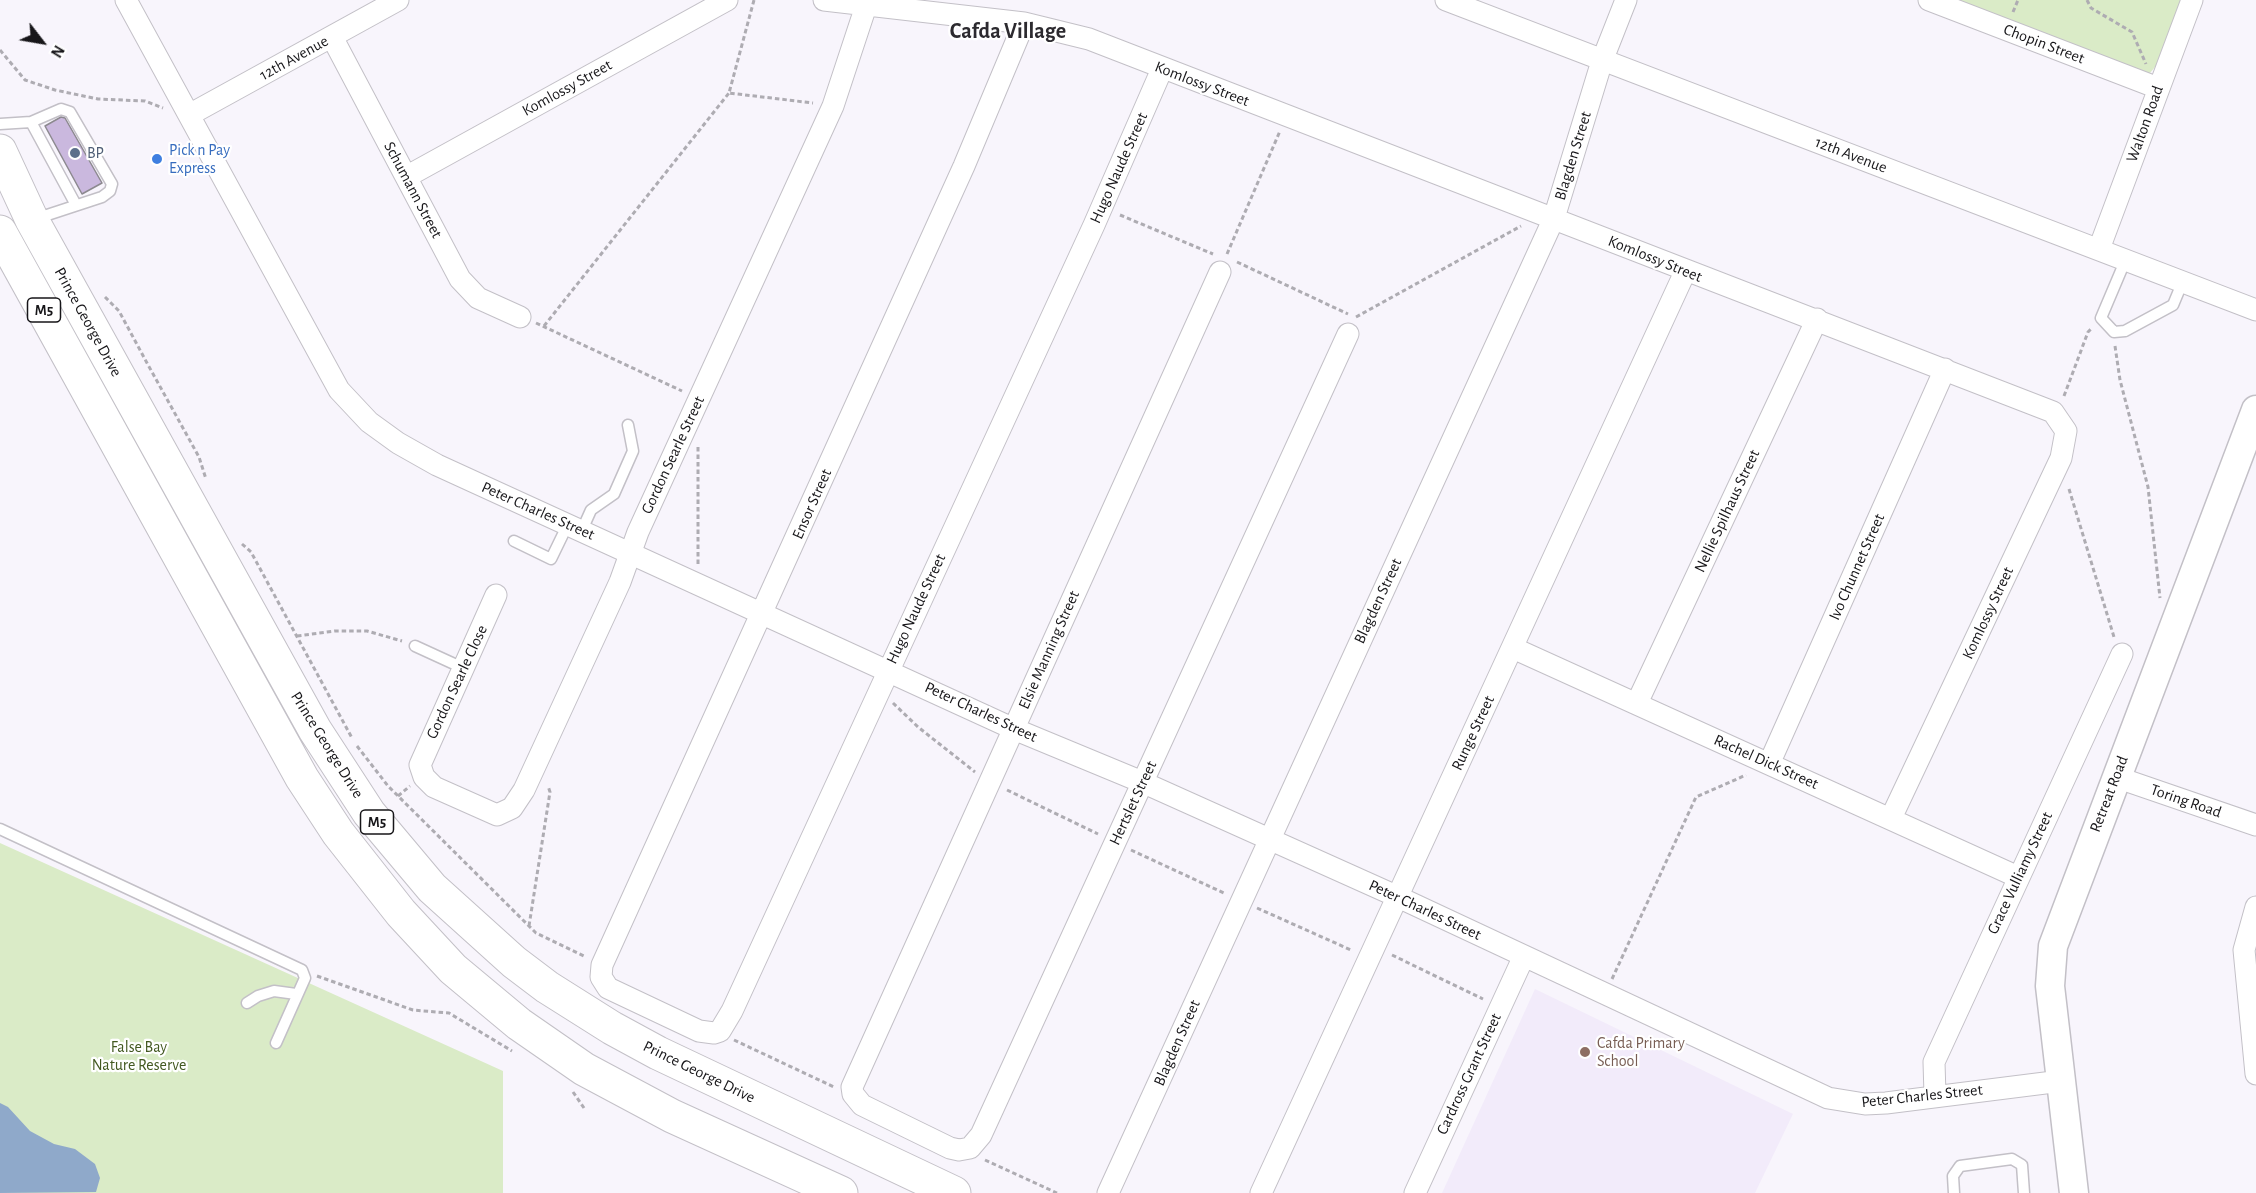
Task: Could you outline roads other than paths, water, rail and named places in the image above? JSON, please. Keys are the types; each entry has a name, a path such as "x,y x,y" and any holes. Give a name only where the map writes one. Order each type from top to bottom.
{"main road":[{"name":"Prince George Drive","path":"0,151 32,220 332,758 369,813 432,888 484,938 530,974 612,1028 658,1053 954,1193"},
{"name":"Prince George Drive","path":"0,233 302,777 338,833 401,913 453,969 519,1024 584,1069 672,1116 841,1193"},
{"name":"Retreat Road","path":"2074,1193 2050,986 2051,957 2057,930 2256,410"}],"street":[{"name":"Peter Charles Street","path":"126,0 339,390 353,407 398,443 437,465 763,612 1014,729 1142,782 1269,841 1396,896 1828,1098 1865,1104 2061,1082"},
{"name":"12th Avenue","path":"189,115 398,0"},
{"name":"Komlossy Street","path":"406,177 727,0"},
{"name":"Komlossy Street","path":"824,0 867,2 1024,23 1089,39 1554,218 1685,272 1817,319 2053,412 2066,431 2061,458 1891,818"},
{"name":"12th Avenue","path":"1446,0 2256,310"},
{"name":"Blagden Street","path":"1108,1193 1554,218 1602,61 1626,0"},
{"name":"Chopin Street","path":"1929,0 2158,88"},
{"name":"Walton Road","path":"2099,249 2192,0"},
{"name":"Gordon Searle Street","path":"421,769 424,777 434,787 497,814 512,808 517,802 539,758 833,106 867,2"},
{"name":"Ensor Street","path":"603,984 602,965 959,177 1024,23"},
{"name":"Schumann Street","path":"332,37 468,289 478,298 520,317"},
{"name":"Hugo Naude Street","path":"603,984 622,996 679,1023 708,1033 720,1030 732,1011 1102,207 1162,69"},
{"path":"0,233 32,220"},
{"name":"Elsie Manning Street","path":"847,1092 855,1079 1014,729 1223,264"},
{"name":"Runge Street","path":"1261,1193 1685,272"},
{"name":"Nellie Spilhaus Street","path":"1637,703 1817,319"},
{"name":"Hertslet Street","path":"847,1092 862,1105 950,1148 959,1150 977,1143 1351,326"},
{"name":"Ivo Chunnet Street","path":"1769,764 1946,369"},
{"name":"Gordon Searle Close","path":"421,769 422,758 496,595"},
{"name":"Rachel Dick Street","path":"1513,648 2018,877"},
{"name":"Grace Vulliamy Street","path":"1935,1095 1934,1062 2122,654"},
{"name":"Toring Road","path":"2116,777 2256,825"},
{"path":"2256,907 2244,950 2256,1074"},
{"name":"Cardross Grant Street","path":"1414,1193 1524,956"},
{"path":"779,1165 810,1193"}],"lane":[{"path":"0,124 31,122 61,109 70,112 112,184 107,194 32,220"},
{"path":"31,122 76,205"},
{"path":"2126,260 2101,318 2114,332 2125,331 2173,304 2183,281"},
{"path":"514,541 551,559 591,510 614,494 633,451 628,425"},
{"path":"415,646 463,669"},
{"path":"0,829 302,970 304,975 276,1043"},
{"path":"247,1003 258,996 274,991 296,994"},
{"path":"1954,1193 1953,1176 1960,1166 2012,1159 2017,1159 2022,1165 2024,1193"}],"water":[{"path":"0,1103 8,1107 30,1131 54,1144 75,1149 95,1164 100,1178 96,1192 0,1193"}],"place":[{"name":"BP","path":"75,153"},
{"name":"Pick n Pay Express","path":"157,159"},
{"name":"Cafda Primary School","path":"1585,1052"}],"district":[{"name":"Cafda Village","path":"1008,31"}],"park label":[{"name":"False Bay Nature Reserve","path":"139,1056"}]}
